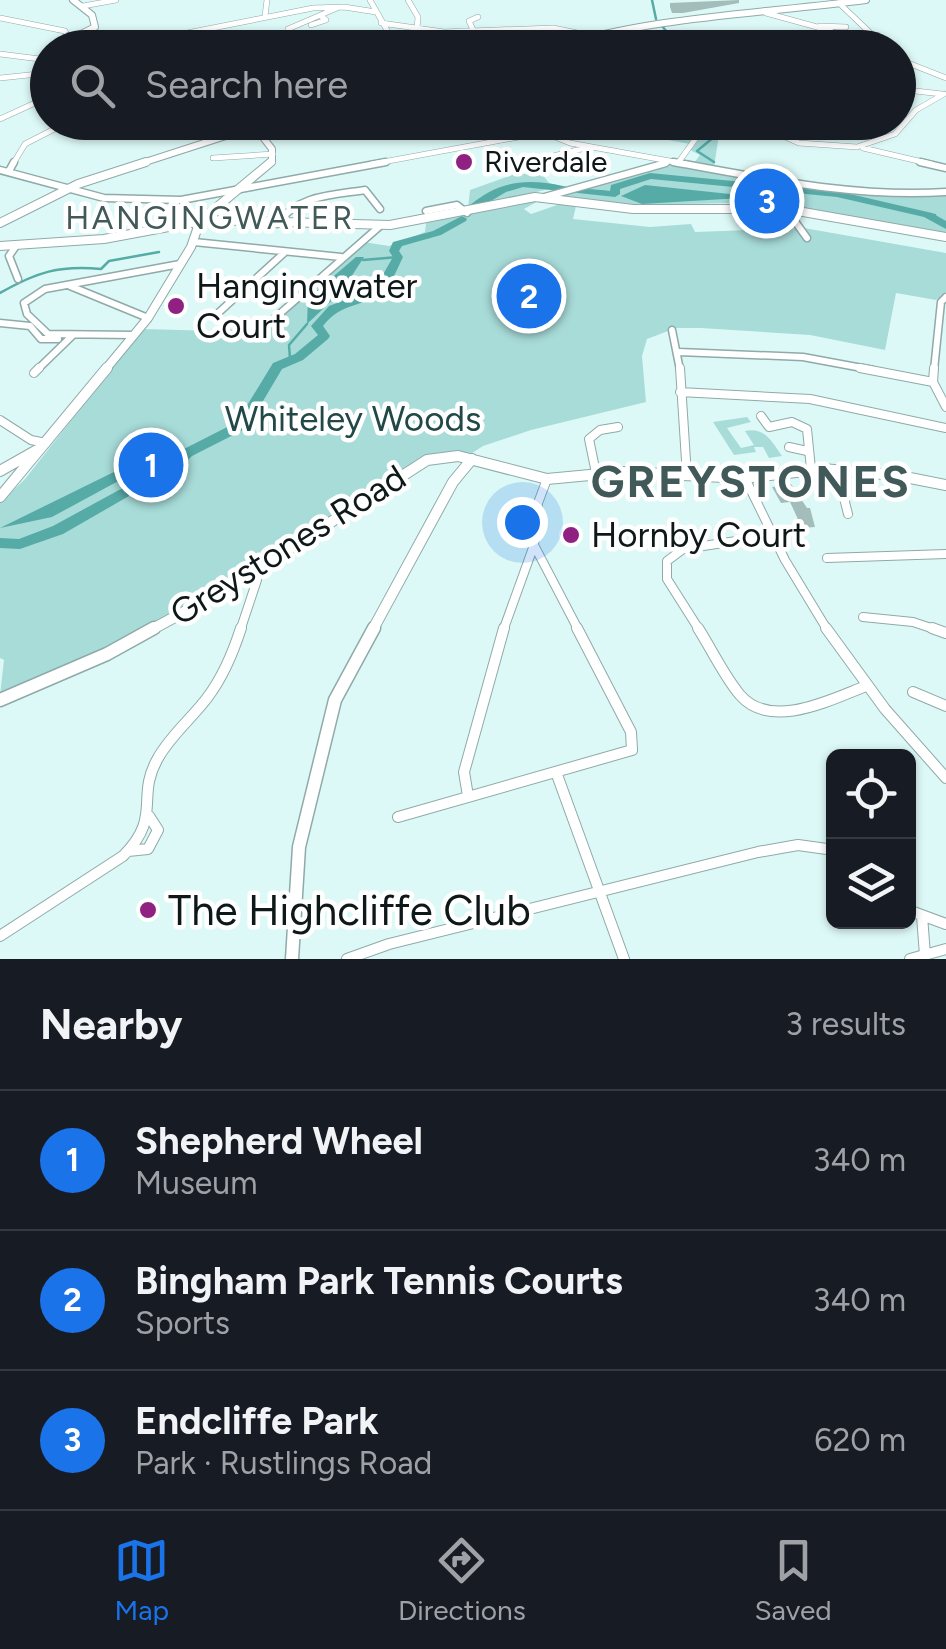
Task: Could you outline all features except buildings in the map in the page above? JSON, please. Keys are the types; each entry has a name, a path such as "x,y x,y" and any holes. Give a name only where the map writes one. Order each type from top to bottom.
{"street":[{"path":"73,0 94,17 94,27 88,30"},
{"path":"83,6 116,0"},
{"path":"264,16 267,0"},
{"path":"370,0 386,30 400,25"},
{"path":"408,0 418,16 418,29"},
{"path":"609,30 644,22 766,13 866,0"},
{"path":"839,3 867,30"},
{"path":"290,30 295,23 341,6"},
{"path":"198,30 341,6 376,12"},
{"path":"766,13 826,30"},
{"path":"311,25 326,20 320,16"},
{"path":"472,30 465,21 478,17"},
{"path":"0,18 59,30"},
{"path":"382,23 423,30"},
{"path":"816,26 846,27"},
{"path":"521,30 563,30"},
{"path":"0,54 30,55"},
{"path":"916,66 946,78"},
{"path":"0,78 30,75"},
{"path":"916,91 945,94"},
{"path":"916,110 945,94"},
{"path":"0,119 30,105"},
{"path":"9,171 25,144 33,140"},
{"path":"0,223 65,189 216,140"},
{"path":"264,140 273,154"},
{"path":"0,170 79,193 162,202 232,193 504,140"},
{"path":"564,140 842,189 920,196 946,192"},
{"path":"0,246 104,239 200,220 380,226 467,213 541,198 674,162 694,140"},
{"path":"789,140 826,147 857,147 946,168"},
{"path":"857,147 878,140"},
{"path":"534,161 589,147"},
{"path":"213,158 273,154"},
{"path":"0,498 148,318 194,242 200,220 268,165 273,154"},
{"path":"277,224 282,212 294,204 365,190 380,210"},
{"path":"541,198 634,208 786,209 946,237"},
{"path":"426,211 458,205 467,213"},
{"path":"786,209 808,238"},
{"path":"253,338 380,226"},
{"path":"194,242 341,257"},
{"path":"16,246 9,256 18,279"},
{"path":"216,316 280,253"},
{"path":"70,337 48,334 24,307 27,298 37,292 180,264"},
{"path":"70,286 148,318"},
{"path":"946,297 942,302 933,382 946,407"},
{"path":"0,322 30,326 41,339 133,335"},
{"path":"672,330 678,352 688,476"},
{"path":"34,373 70,337"},
{"path":"678,352 803,357 933,382"},
{"path":"680,392 810,399 946,428"},
{"path":"762,416 768,427 802,424 809,436 810,469"},
{"path":"0,420 44,445"},
{"path":"596,474 589,439 600,430 618,427"},
{"path":"0,471 44,445"},
{"path":"789,447 807,451"},
{"name":"Greystones Road","path":"0,700 107,654 256,571 417,464 450,456 547,479 596,474 744,478 810,469 946,485"},
{"path":"292,959 299,846 335,700 453,482 472,459"},
{"path":"837,470 848,514"},
{"path":"744,478 806,601 866,686 946,778"},
{"path":"468,796 464,772 507,616 534,545 538,503 547,479"},
{"path":"770,536 683,549 667,561 668,579 742,698 765,711 793,712 866,686"},
{"path":"398,817 626,754 634,742 534,545"},
{"path":"827,558 946,554"},
{"path":"0,936 128,851 148,849 155,840 158,830 146,799 153,766 172,736 218,682 257,580 256,571"},
{"path":"863,618 912,622 946,633"},
{"path":"913,692 946,706"},
{"path":"556,772 624,959"},
{"path":"347,959 389,944 798,844 826,849"},
{"path":"916,913 946,924"},
{"path":"922,916 925,955"},
{"path":"910,959 946,949"}],"green space":[{"path":"698,140 718,140 714,167 694,163 700,155 690,150"},
{"path":"671,166 813,188 903,197 946,196 946,233 785,206 628,205 552,196"},
{"path":"515,174 542,174 549,183 561,186 468,209 470,190"},
{"name":"Whiteley Woods","path":"535,197 542,199 524,209 531,214 560,204 576,206 573,219 650,227 691,224 695,232 804,228 946,253 946,292 936,300 896,293 885,350 810,335 701,328 676,328 647,339 642,356 646,402 531,430 483,446 469,455 422,459 226,584 90,656 0,695 4,660 0,658 0,503 25,479 143,329 217,331 226,327 257,340 363,242 389,246 425,232 426,223"},
{"path":"747,417 751,422 727,428 741,448 754,445 745,431 757,431 782,456 769,458 763,447 734,455 713,422"}],"shaded area":[{"path":"645,185 758,197 642,204 621,196"},
{"path":"356,257 364,257 342,291 307,324 308,298"},
{"path":"122,468 135,472 52,517 0,528"}],"waterway":[{"path":"652,0 656,19"},
{"path":"661,25 665,30"},
{"path":"710,140 697,151 714,162"},
{"path":"567,190 615,194 615,187 650,176 837,194 928,215 946,226"},
{"path":"741,182 748,188"},
{"path":"472,208 512,186 559,188"},
{"path":"928,215 935,215"},
{"path":"0,543 20,544 58,530 124,493 160,479 187,453 242,425 277,366 299,357 324,336 317,326 325,316 381,287 398,257 394,251 397,244 437,233 462,219"},
{"path":"0,293 49,272 101,269 109,261 159,252"},
{"path":"363,260 398,257"},
{"path":"290,359 289,345 307,324"},
{"path":"134,472 148,465"}],"place":[{"name":"Riverdale","path":"464,162"},
{"name":"Endcliffe Park","path":"767,201"},
{"name":"Bingham Park Tennis Courts","path":"529,296"},
{"name":"Hangingwater Court","path":"176,306"},
{"name":"Shepherd Wheel","path":"151,465"},
{"name":"Hornby Court","path":"571,535"},
{"name":"The Highcliffe Club","path":"148,910"}],"district":[{"name":"HANGINGWATER","path":"210,218"},
{"name":"GREYSTONES","path":"751,481"}]}
